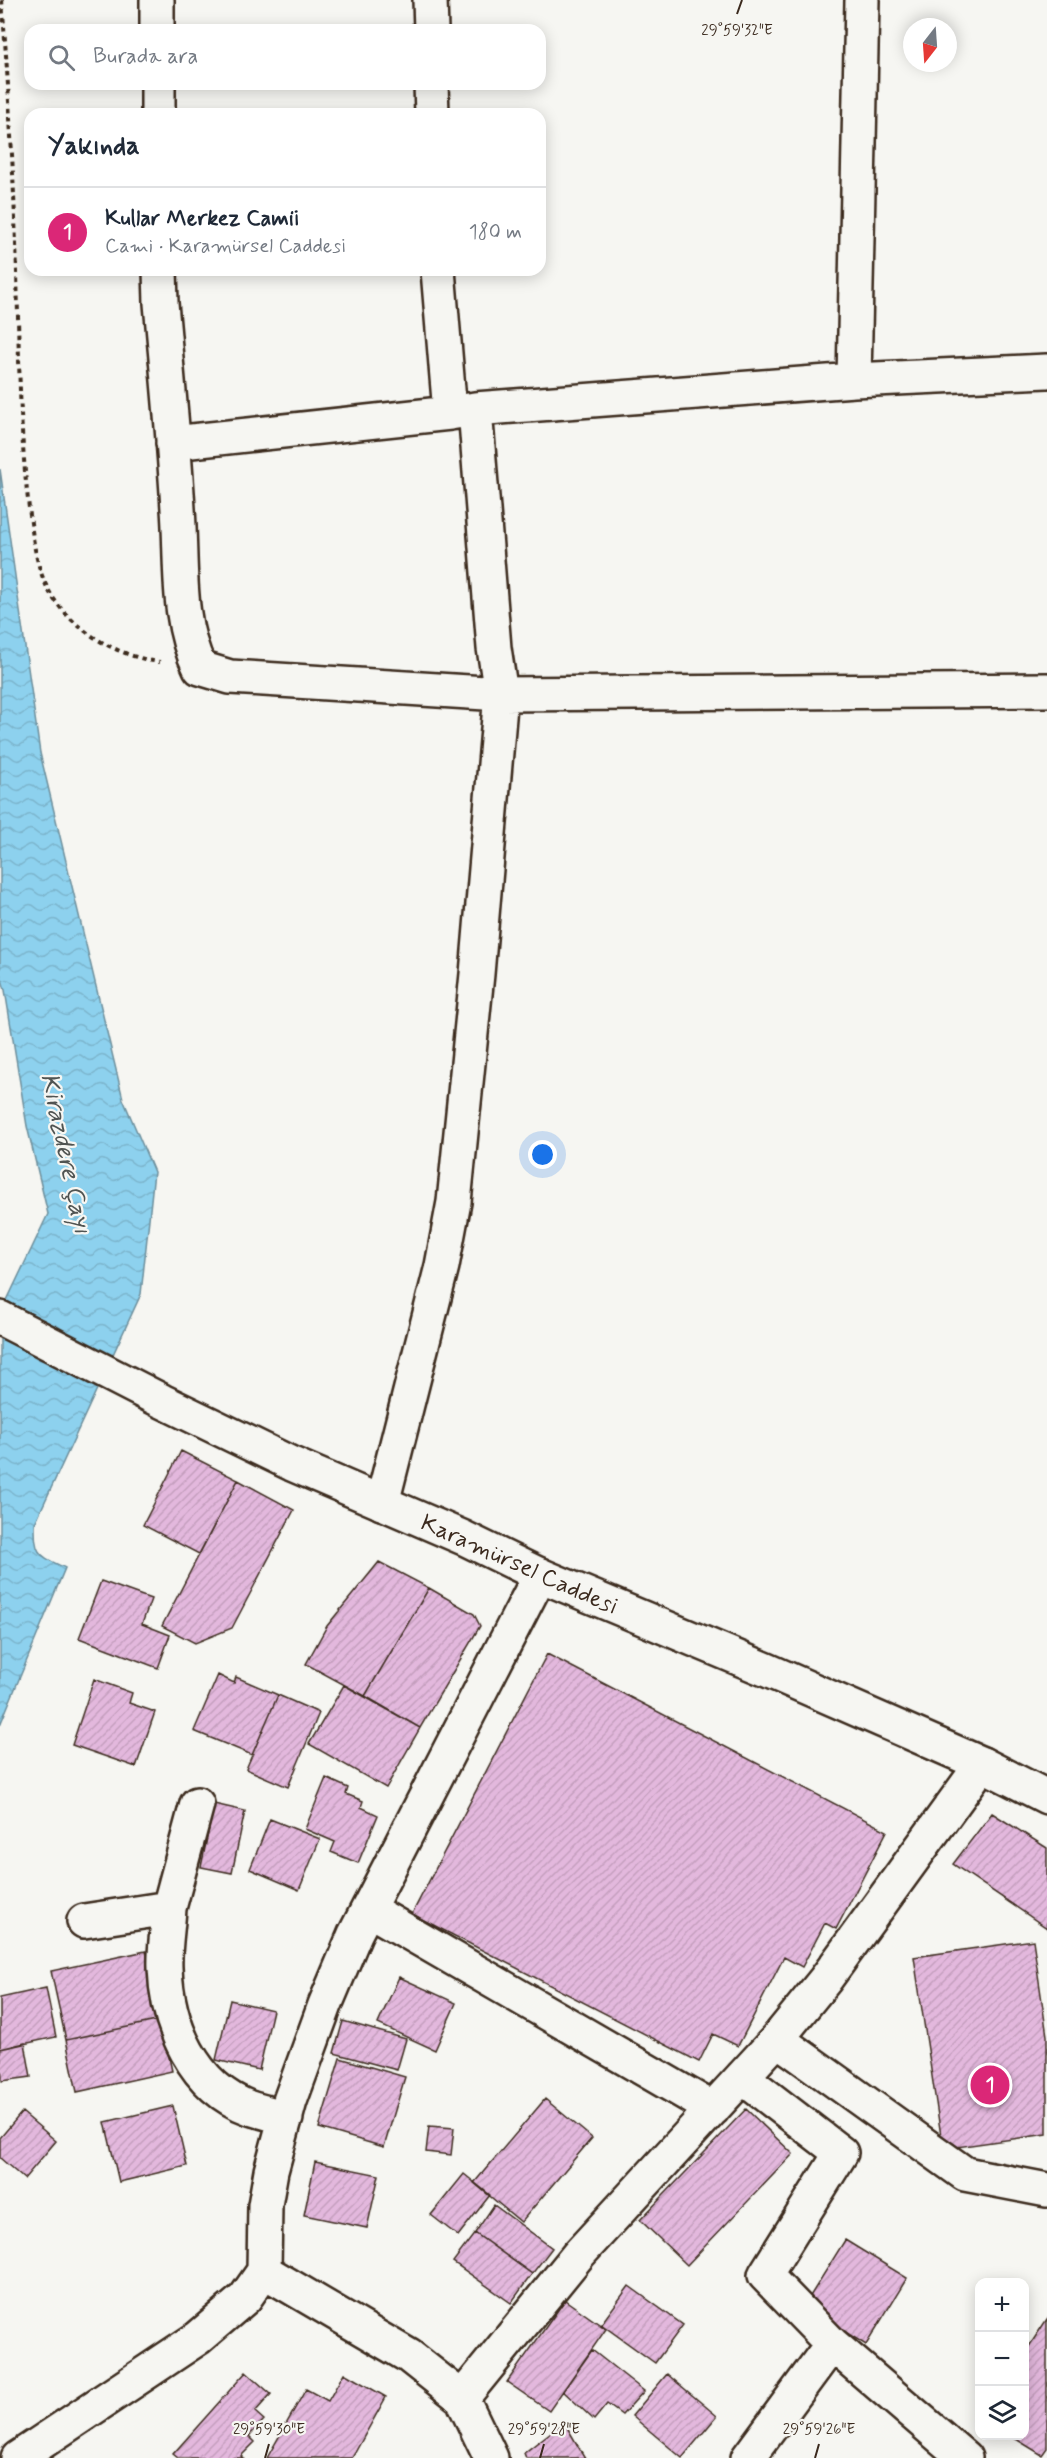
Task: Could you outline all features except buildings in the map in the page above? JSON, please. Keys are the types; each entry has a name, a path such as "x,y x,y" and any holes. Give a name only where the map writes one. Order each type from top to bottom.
{"street":[{"path":"156,0 157,24"},
{"path":"430,0 430,24"},
{"path":"854,380 862,0"},
{"path":"158,90 158,108"},
{"path":"431,90 432,108"},
{"path":"160,276 182,586 190,648 200,668 230,677 501,694 1047,690"},
{"path":"382,1503 442,1266 454,1202 477,974 501,694 463,411 439,276"},
{"path":"173,443 463,411 854,380 1047,371"},
{"name":"Karamürsel Caddesi","path":"0,1318 292,1464 464,1538 540,1575 767,1670 982,1764 1047,1797"},
{"path":"18,2458 198,2338 245,2298 264,2271 265,2205 271,2171 286,2118 325,2005 368,1909 540,1575"},
{"path":"462,2398 579,2254 777,2039 825,1980 982,1764"},
{"path":"197,1804 169,1908 165,1968 170,2008 185,2050 202,2075 223,2094 250,2108 286,2118"},
{"path":"84,1921 169,1908"},
{"path":"368,1909 714,2109"},
{"path":"777,2039 965,2174 1047,2189"},
{"path":"742,2077 841,2153 765,2274 832,2344 965,2458"},
{"path":"264,2271 409,2356 462,2398 491,2458"},
{"path":"748,2458 832,2344"}],"path":[{"path":"2,0 12,124 22,460 35,557 50,592 71,619 107,645 144,660 200,668"}],"water":[{"name":"Kirazdere Çayı","path":"0,469 40,753 123,1099 154,1172 141,1294 35,1523 37,1548 48,1560 65,1568 0,1725 0,1315 48,1214 27,1126 5,990 0,973"}],"place":[{"name":"Kullar Merkez Camii","path":"990,2085"}]}
